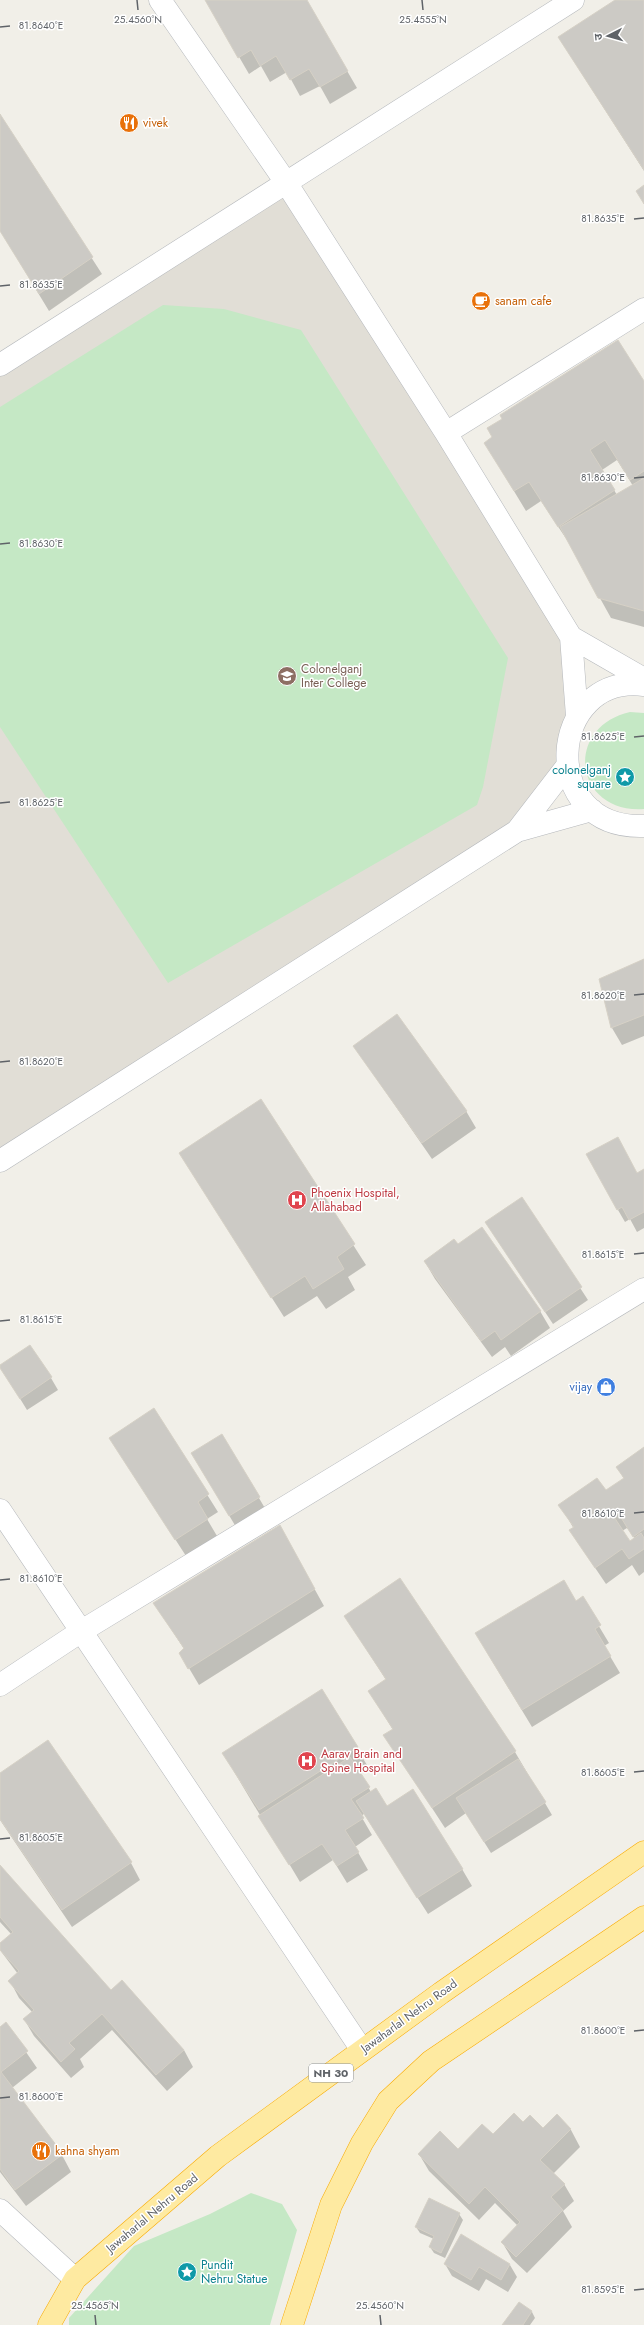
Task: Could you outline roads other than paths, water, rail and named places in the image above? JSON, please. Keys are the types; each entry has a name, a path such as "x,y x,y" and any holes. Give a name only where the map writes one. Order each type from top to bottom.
{"highway":[{"name":"Jawaharlal Nehru Road","path":"49,2325 74,2279 218,2156 441,1993 644,1852"},
{"path":"292,2325 331,2205 362,2143 388,2101 431,2061 644,1917"}],"street":[{"path":"160,0 287,184 446,433 571,637 577,716"},
{"path":"0,365 287,184 573,0"},
{"path":"446,433 644,309"},
{"path":"571,637 644,679"},
{"path":"644,685 634,684 612,688 593,699 577,716 568,738 566,752 567,766 572,783 580,798 592,810 608,820 625,825 644,826"},
{"path":"517,831 567,766"},
{"path":"0,1161 517,831 592,810"},
{"path":"0,1685 80,1632 644,1289"},
{"path":"0,1510 80,1632 362,2050"},
{"path":"0,2210 74,2279"}],"place":[{"name":"vivek","path":"129,123"},
{"name":"sanam cafe","path":"481,301"},
{"name":"Colonelganj Inter College","path":"287,676"},
{"name":"colonelganj square","path":"625,777"},
{"name":"Phoenix Hospital, Allahabad","path":"297,1200"},
{"name":"vijay","path":"606,1387"},
{"name":"Aarav Brain and Spine Hospital","path":"307,1761"},
{"name":"kahna shyam","path":"41,2151"},
{"name":"Pundit Nehru Statue","path":"187,2272"}]}
